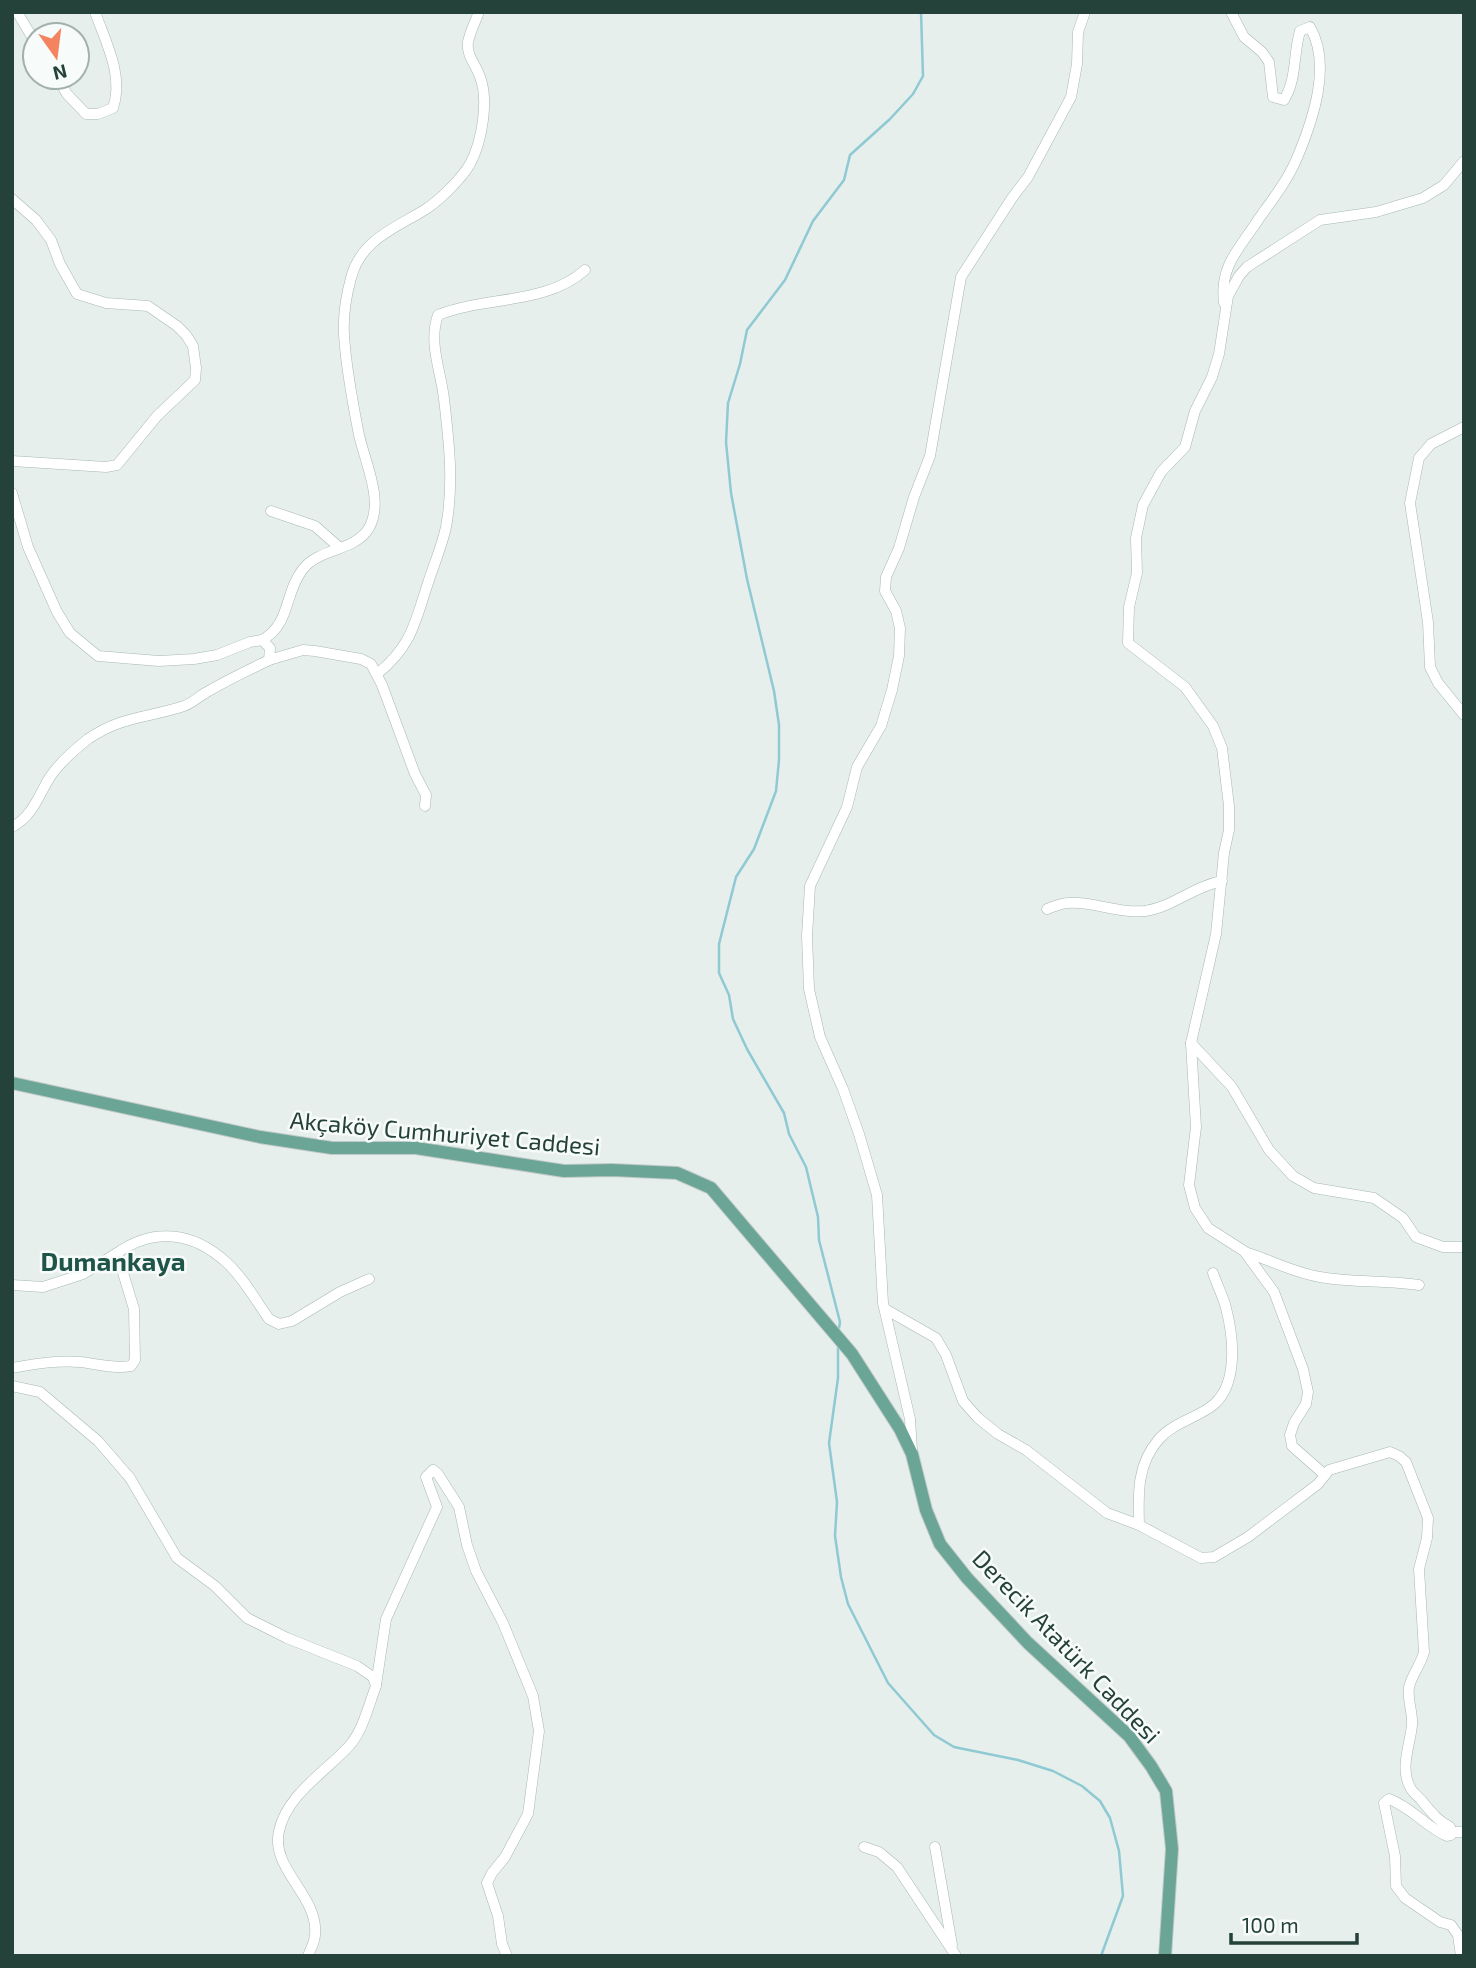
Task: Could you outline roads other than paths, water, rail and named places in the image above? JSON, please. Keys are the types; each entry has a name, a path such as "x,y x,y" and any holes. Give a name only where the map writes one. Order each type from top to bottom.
{"main road":[{"name":"Akçaköy Cumhuriyet Caddesi","path":"12,1083 260,1137 332,1148 416,1148 564,1171 677,1173 711,1188 762,1245 852,1354 900,1429 912,1454"},
{"name":"Derecik Atatürk Caddesi","path":"912,1454 926,1510 940,1544 967,1578 1028,1643 1129,1736 1152,1766 1166,1791 1172,1849 1165,1956"}],"street":[{"path":"65,91 86,114 98,114 113,108 118,93 114,67 95,12"},
{"path":"12,493 28,547 57,612 70,633 98,656 159,661 194,659 262,640 272,634 280,625 300,571 308,562 360,538 373,517 371,483 358,428 344,335 344,312 350,279 366,247 437,202 469,166 480,143 485,97 467,44 479,12"},
{"path":"912,1454 910,1419 885,1309 877,1195 843,1089 820,1037 809,989 807,936 810,886 847,807 857,767 881,726 892,690 899,656 900,628 896,611 885,591 886,577 899,548 930,456 961,277 1028,177 1071,97 1077,64 1078,32 1085,12"},
{"path":"1231,12 1244,37 1262,52 1269,62 1273,97 1284,100 1290,91 1300,31 1310,27 1317,39 1319,73 1314,111 1297,158 1224,274 1224,331 1212,377 1195,411 1185,447 1154,483 1140,516 1136,538 1137,573 1129,607 1128,643 1185,687 1219,736 1230,818 1216,934 1191,1043 1196,1126 1189,1185 1195,1208 1208,1228 1244,1251 1322,1278 1419,1284"},
{"path":"1224,307 1233,285 1247,267 1310,224 1320,219 1376,212 1423,198 1444,185 1464,161"},
{"path":"12,199 36,220 51,240 60,264 77,294 106,303 148,306 186,335 193,346 196,368 195,380 152,422 117,465 106,467 12,461"},
{"path":"377,674 402,649 415,627 446,526 450,454 436,357 434,326 438,315 472,304 555,289 566,285 585,270"},
{"path":"1464,427 1431,444 1419,458 1410,503 1428,622 1430,667 1438,683 1464,715"},
{"path":"271,511 315,526 340,548"},
{"path":"262,640 270,648 269,660"},
{"path":"12,827 25,820 32,811 48,779 62,761 108,726 184,706 269,660 292,653 315,651 361,659 372,664 415,774 426,795 425,806"},
{"path":"1047,909 1069,902 1147,911 1169,904 1200,887 1222,881"},
{"path":"1191,1043 1232,1087 1269,1150 1293,1176 1314,1188 1374,1198 1403,1218 1416,1237 1443,1247 1464,1247"},
{"path":"12,1285 43,1287 83,1274 130,1244 151,1237 174,1236 198,1241 227,1263 269,1319 279,1324 292,1321 340,1292 369,1279"},
{"path":"1244,1251 1274,1292 1303,1369 1308,1392 1306,1404 1290,1435 1292,1447 1325,1475"},
{"path":"12,1368 53,1362 81,1362 119,1368 131,1366 135,1360 134,1309 117,1253"},
{"path":"1139,1525 1139,1479 1153,1446 1170,1429 1221,1399 1227,1388 1231,1365 1230,1330 1226,1307 1213,1273"},
{"path":"885,1309 936,1338 946,1355 963,1401 998,1434 1026,1450 1107,1513 1139,1525 1201,1558 1214,1557 1248,1537 1318,1484 1329,1470 1390,1452 1406,1462 1429,1518 1419,1569 1424,1652 1410,1684 1408,1697 1412,1729 1406,1749 1406,1777 1411,1790 1441,1822 1450,1827 1451,1835 1439,1832 1399,1803 1389,1799 1384,1803 1395,1856 1396,1886 1405,1898 1440,1922 1451,1925 1461,1937 1461,1956"},
{"path":"12,1386 40,1392 98,1441 130,1478 177,1558 215,1586 247,1618 287,1638 357,1666 373,1677 376,1686"},
{"path":"308,1956 315,1936 313,1913 301,1890 288,1875 278,1835 284,1813 299,1794 351,1744 376,1686 386,1619 437,1507 426,1478 433,1470 458,1507 467,1545 477,1571 503,1623 533,1696 539,1731 528,1814 505,1857 487,1883 507,1956"},
{"path":"1450,1832 1464,1832"},
{"path":"864,1847 879,1852 897,1867 955,1954"},
{"path":"935,1847 955,1954"}],"waterway":[{"path":"839,1328 840,1322 819,1240 818,1217 806,1167 789,1134 784,1113 733,1019 729,995 719,973 719,944 736,877 754,849 776,791 779,760 779,725 774,691 747,579 731,493 726,442 728,403 747,330 785,280 813,221 844,180 850,155 890,119 913,94 923,76 921,12"},
{"path":"838,1347 838,1378 829,1443 837,1502 835,1536 848,1604 888,1683 934,1735 954,1747 1018,1760 1053,1771 1082,1786 1100,1801 1110,1818 1119,1851 1123,1896 1101,1956"}],"district":[{"name":"Dumankaya","path":"113,1262"}]}
